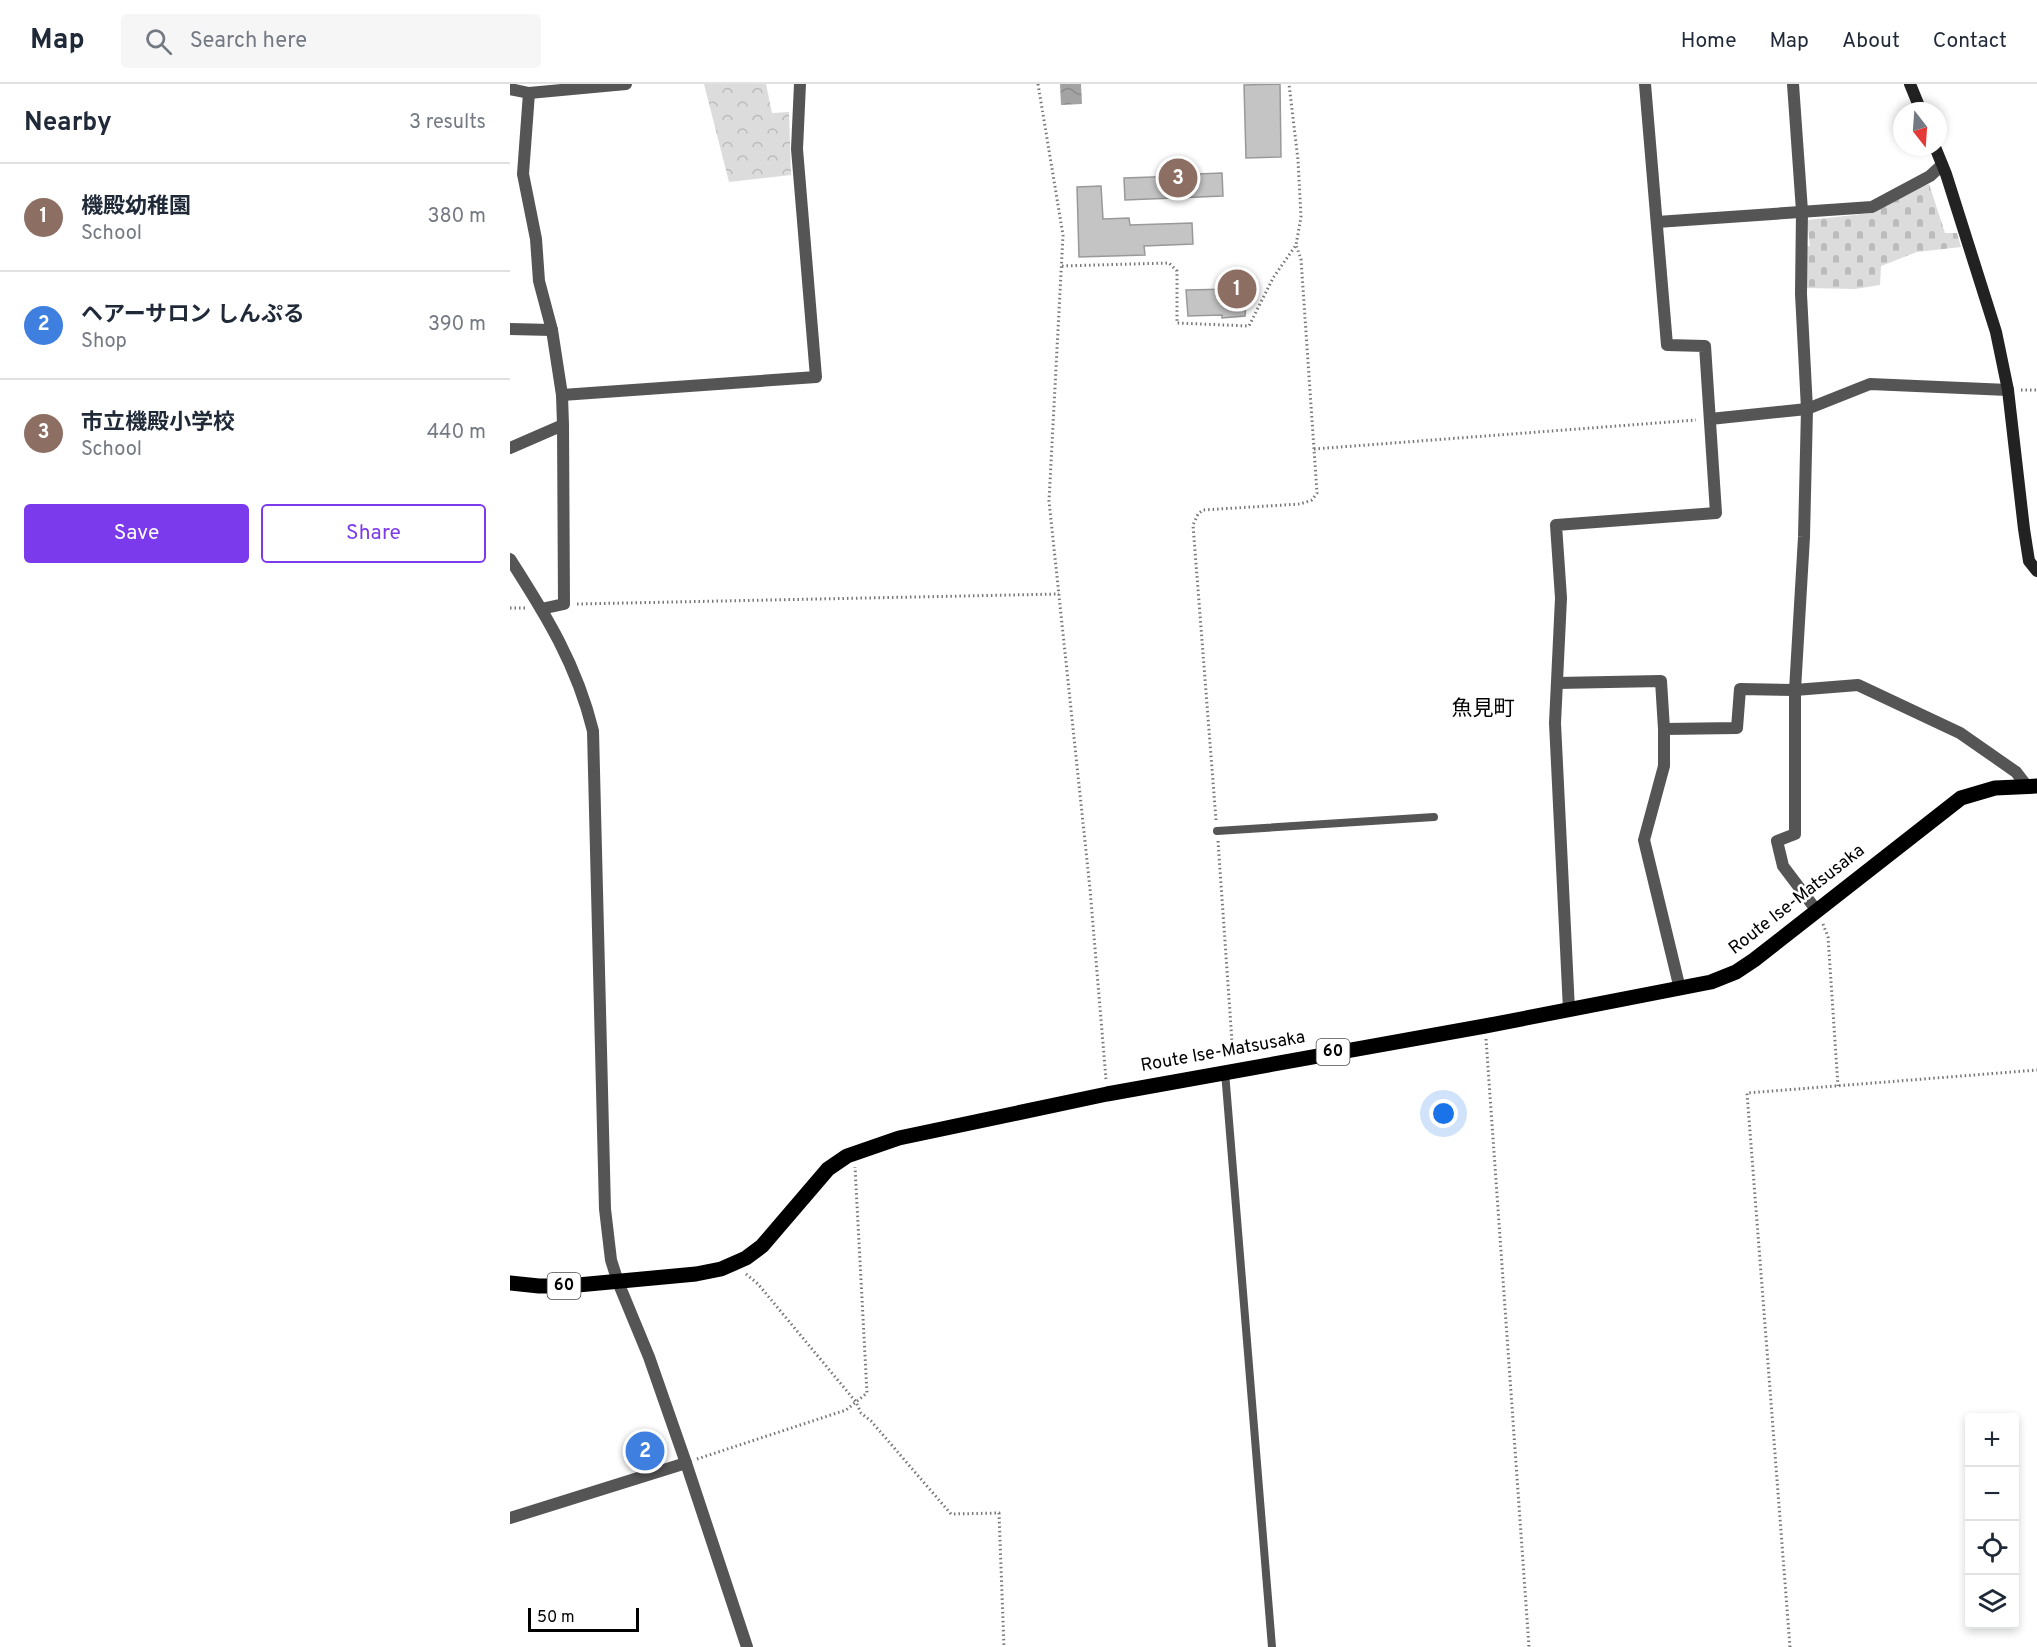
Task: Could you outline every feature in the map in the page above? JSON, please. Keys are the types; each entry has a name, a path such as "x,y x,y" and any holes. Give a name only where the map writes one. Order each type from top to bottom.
{"main road":[{"path":"1910,84 1917,102"},
{"path":"1938,156 1996,332 2008,390 2024,529 2030,561 2037,571"},
{"name":"Route Ise-Matsusaka","path":"510,1283 567,1286 696,1274 721,1269 746,1258 762,1246 828,1169 847,1156 899,1138 1107,1094 1485,1026 1711,982 1736,972 1960,798 1995,788 2031,786"}],"street":[{"path":"510,89 529,93 626,84"},
{"path":"562,395 816,377 797,149 800,84"},
{"path":"1569,1010 1555,723 1561,598 1556,525 1716,513 1704,346 1667,345 1645,84"},
{"path":"1793,84 1802,211 1801,294 1807,409 1804,537 1795,690 1795,834 1777,841 1784,866 1817,911"},
{"path":"529,93 523,174 536,240 539,281 552,330 562,395 563,424 564,604 542,609"},
{"path":"1657,222 1872,207 1930,176 1942,165"},
{"path":"510,329 552,330"},
{"path":"1710,419 1807,409 1870,384 2008,390"},
{"path":"510,448 563,424"},
{"path":"510,559 542,609 578,680 593,731 605,1209 611,1260 649,1357 747,1647"},
{"path":"1557,683 1661,681 1664,766 1644,840 1680,989"},
{"path":"1664,729 1737,728 1740,689 1795,690 1858,685 1960,733 2016,771 2031,786"},
{"path":"510,1518 686,1463"}],"lane":[{"path":"1217,831 1434,817"},
{"path":"1229,1071 1272,1647"}],"path":[{"path":"1038,84 1062,235 1049,501 1090,890 1107,1094"},
{"path":"1062,266 1168,263 1177,271 1177,323 1249,326 1273,278 1296,245 1301,217 1293,107 1289,84"},
{"path":"1229,1071 1217,831 1193,525 1198,514 1203,510 1300,504 1312,500 1317,493 1302,259 1296,245"},
{"path":"1314,449 1710,419"},
{"path":"564,604 1059,594"},
{"path":"1817,911 1828,937 1838,1086"},
{"path":"1485,1026 1528,1647"},
{"path":"1790,1647 1747,1093 2037,1070"},
{"path":"686,1463 846,1410 867,1393 855,1167 847,1156"},
{"path":"732,1264 758,1284 856,1402 861,1413 871,1420 951,1514 999,1513 1004,1647"}],"green space":[{"path":"704,84 766,84 772,113 789,112 791,175 729,182"},
{"path":"1929,184 1945,233 1957,233 1961,247 1917,252 1881,266 1880,285 1855,289 1805,288 1805,246 1810,246 1807,220 1874,213"}],"water":[{"path":"1060,84 1081,84 1082,104 1061,105"}],"building":[{"path":"1280,84 1281,157 1246,158 1244,85"},
{"path":"1197,169 1197,174 1222,173 1223,196 1125,200 1124,178 1182,176 1182,170"},
{"path":"1101,186 1103,219 1129,218 1130,225 1192,223 1193,244 1144,246 1145,255 1079,257 1077,187"},
{"path":"1231,279 1253,280 1253,301 1246,302 1245,316 1222,318 1222,315 1188,316 1186,290 1232,289"}],"place":[{"name":"市立機殿小学校","path":"1178,178"},
{"name":"機殿幼稚園","path":"1237,289"},
{"name":"ヘアーサロン しんぷる","path":"645,1451"}],"district":[{"name":"魚見町","path":"1483,709"}]}
